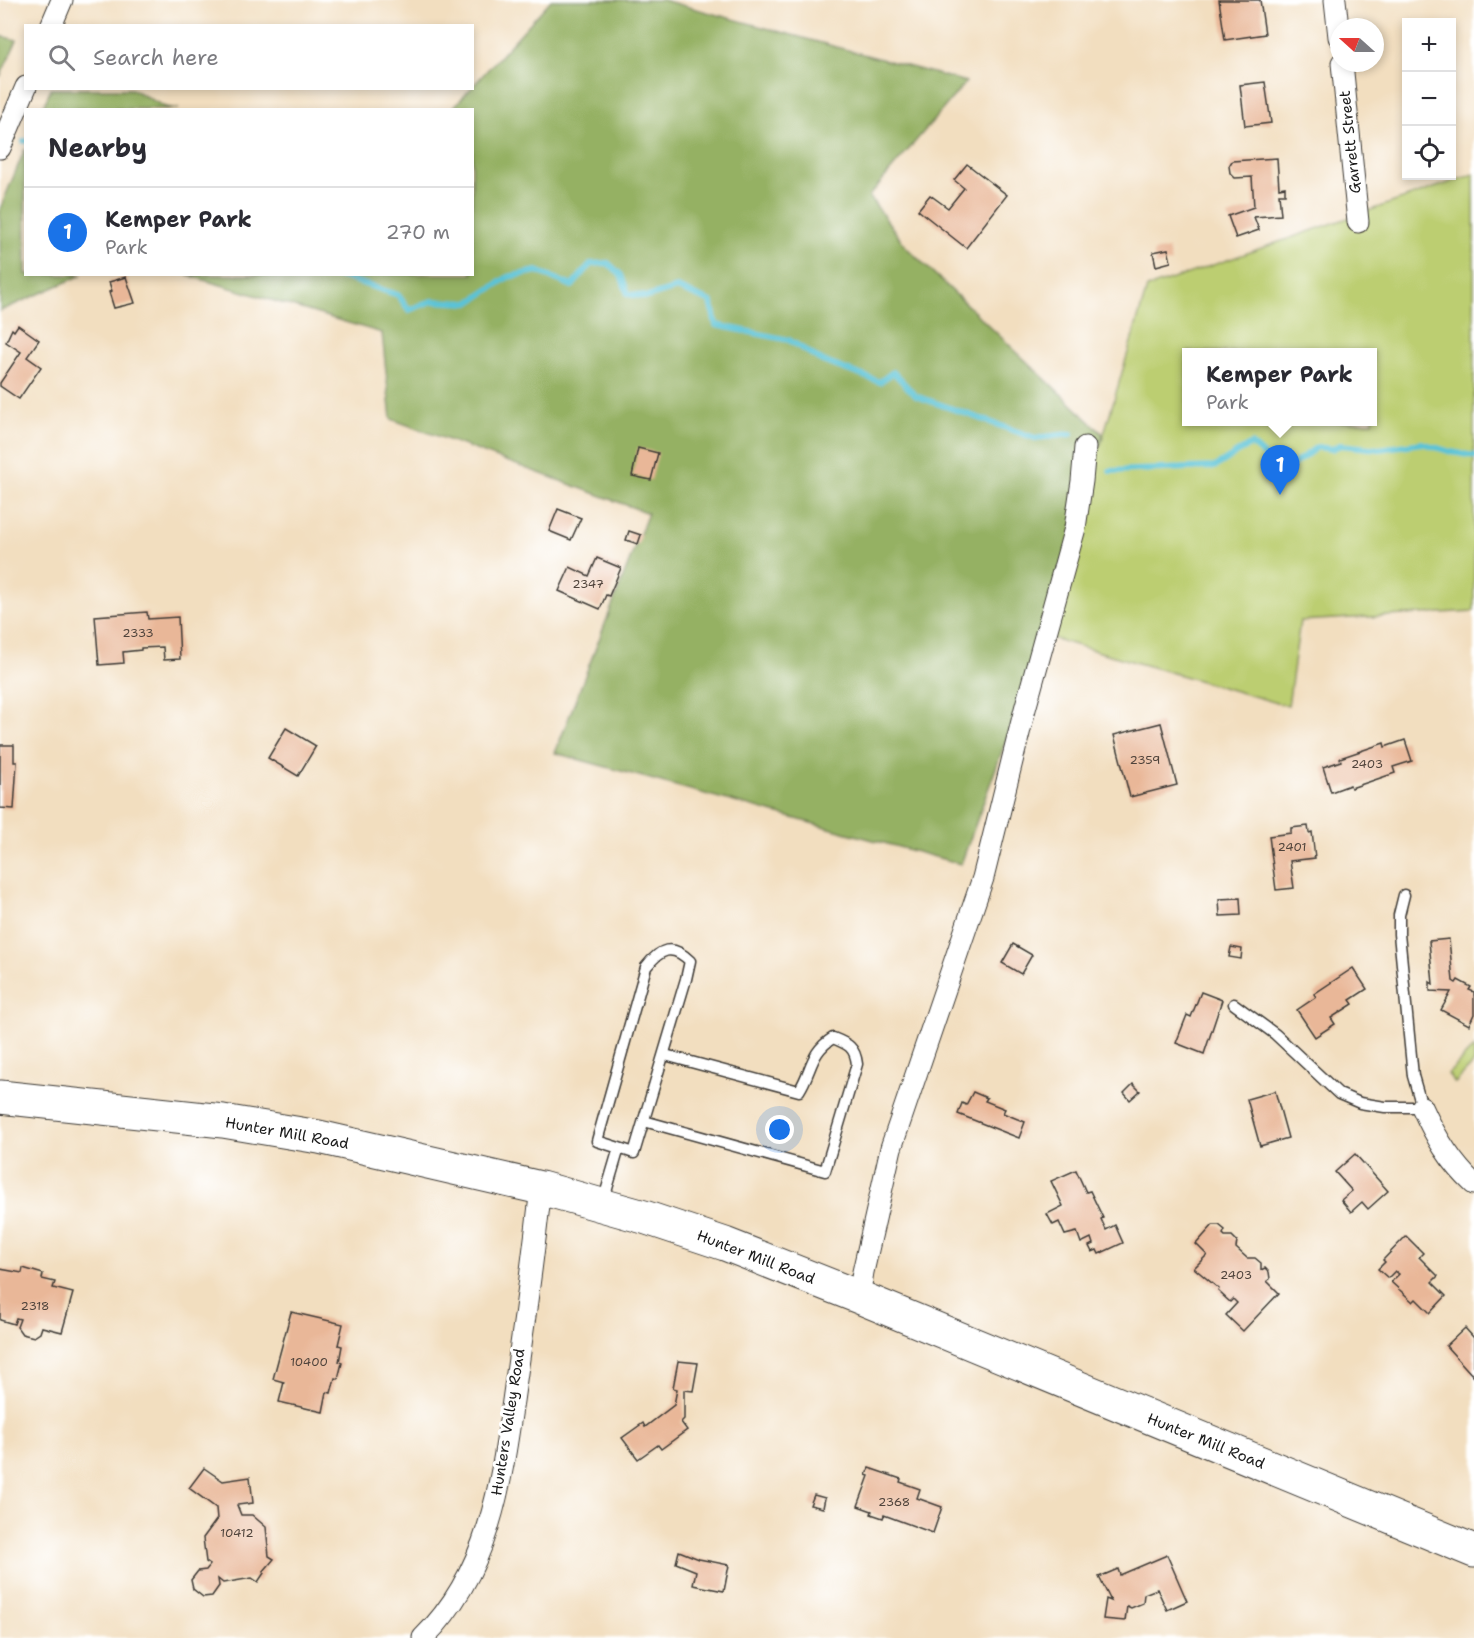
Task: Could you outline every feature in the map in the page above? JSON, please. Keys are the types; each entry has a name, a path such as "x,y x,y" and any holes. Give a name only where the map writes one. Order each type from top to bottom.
{"main road":[{"name":"Hunter Mill Road","path":"0,1097 223,1121 319,1137 541,1188 644,1217 726,1244 859,1297 1474,1551"}],"street":[{"path":"52,24 62,0"},
{"path":"1335,0 1337,18"},
{"name":"Garrett Street","path":"1343,72 1358,222"},
{"path":"0,148 25,90"},
{"path":"859,1297 891,1149 983,878 995,836 1025,710 1075,528 1085,447"},
{"path":"1422,1107 1447,1155 1474,1184"},
{"name":"Hunters Valley Road","path":"423,1638 452,1605 469,1578 491,1522 513,1396 541,1188"}],"lane":[{"path":"1234,1004 1275,1034 1339,1094 1360,1103 1385,1107 1422,1107 1413,1076 1399,934 1399,915 1404,895"},
{"path":"669,950 681,952 690,961 665,1054 634,1152 597,1141 646,967 657,954 669,950"},
{"path":"644,1121 825,1171 857,1064 856,1053 846,1043 832,1038 823,1044 813,1058 806,1082 799,1091 665,1054"},
{"path":"602,1205 619,1148"}],"green space":[{"path":"551,0 663,0 966,82 869,196 907,248 1103,434 1044,636 961,864 555,753 648,513 391,419 382,333 190,276 474,276 474,108 453,108 469,90 474,90 474,85"},
{"path":"0,36 17,40 0,77"},
{"path":"51,90 134,90 165,107 172,108 42,108"},
{"path":"24,151 24,276 80,276 0,311 0,209"},
{"path":"1474,174 1474,611 1300,621 1288,706 1044,636 1147,288"},
{"path":"1474,1047 1474,1063 1455,1083 1448,1074"}],"building":[{"path":"1219,0 1260,0 1265,34 1225,40"},
{"path":"1265,82 1271,123 1245,126 1240,85"},
{"path":"1277,158 1279,188 1285,187 1285,194 1279,194 1281,215 1254,217 1259,230 1236,238 1228,216 1254,207 1252,177 1235,178 1230,173 1229,166 1232,161"},
{"path":"967,164 1007,195 966,248 918,210 930,195 948,208 964,188 954,180"},
{"path":"1168,249 1171,262 1156,266 1153,252"},
{"path":"126,277 135,303 114,308 109,292 112,291 109,282"},
{"path":"18,325 39,340 27,357 41,367 19,399 0,386 21,352 6,342 12,329 14,331"},
{"path":"638,448 658,453 651,480 632,476"},
{"path":"558,509 581,518 571,540 549,531"},
{"path":"629,531 641,535 638,544 626,540"},
{"path":"597,558 621,568 609,596 606,595 600,609 559,591 570,567 589,576"},
{"path":"147,612 148,619 178,617 180,659 164,660 163,647 141,648 141,650 123,652 124,663 99,665 95,616"},
{"path":"1161,723 1177,785 1130,797 1114,735"},
{"path":"286,728 316,746 298,776 268,758"},
{"path":"1405,740 1412,761 1393,767 1395,773 1351,788 1350,785 1331,792 1323,767 1341,761 1340,758 1384,743 1385,747"},
{"path":"0,745 14,745 14,762 17,762 14,809 0,808"},
{"path":"1308,826 1309,833 1312,832 1315,858 1290,861 1294,888 1276,890 1269,836 1291,833 1291,828"},
{"path":"1240,898 1241,915 1220,916 1219,899"},
{"path":"1449,939 1453,981 1456,983 1458,980 1471,987 1469,990 1474,992 1474,1014 1469,1025 1441,1010 1451,992 1430,991 1430,982 1433,984 1429,941"},
{"path":"1013,944 1032,955 1021,974 1002,963"},
{"path":"1231,947 1242,949 1241,959 1229,957"},
{"path":"1353,968 1367,989 1350,1000 1353,1004 1331,1018 1335,1024 1315,1037 1297,1010 1316,997 1314,994"},
{"path":"1201,992 1222,1000 1204,1054 1176,1043 1187,1015 1191,1017"},
{"path":"1133,1084 1140,1091 1130,1100 1124,1093"},
{"path":"1275,1091 1288,1138 1260,1146 1247,1099"},
{"path":"973,1092 987,1098 985,1101 1005,1109 1003,1113 1025,1122 1019,1138 958,1114 962,1103 966,1105"},
{"path":"1355,1154 1388,1191 1368,1209 1362,1202 1351,1212 1341,1200 1352,1191 1335,1172"},
{"path":"1076,1170 1086,1192 1090,1191 1106,1230 1115,1225 1123,1243 1099,1254 1097,1250 1092,1252 1089,1246 1093,1244 1091,1238 1081,1243 1077,1232 1065,1235 1059,1222 1053,1225 1047,1214 1063,1206 1051,1181"},
{"path":"1213,1225 1219,1225 1225,1230 1223,1234 1225,1236 1232,1236 1237,1241 1236,1248 1247,1258 1255,1258 1261,1263 1261,1270 1265,1268 1269,1272 1270,1279 1267,1281 1279,1293 1243,1331 1226,1315 1237,1303 1233,1299 1230,1302 1218,1291 1219,1289 1194,1268 1207,1255 1196,1244"},
{"path":"1406,1236 1423,1253 1419,1257 1438,1276 1432,1282 1446,1296 1430,1313 1416,1299 1413,1302 1391,1282 1399,1274 1395,1271 1388,1278 1378,1269 1385,1262 1383,1260"},
{"path":"23,1268 43,1274 42,1279 55,1282 53,1288 73,1293 62,1332 42,1327 40,1333 34,1337 22,1334 17,1327 20,1319 16,1318 14,1324 0,1320 0,1269 22,1273"},
{"path":"291,1312 343,1324 338,1345 342,1346 339,1362 342,1363 331,1393 327,1392 323,1412 279,1402 284,1382 273,1379"},
{"path":"1465,1328 1474,1338 1474,1377 1446,1346"},
{"path":"678,1361 698,1363 693,1391 684,1390 684,1419 681,1422 687,1430 661,1449 658,1445 638,1459 622,1438 643,1423 645,1427 674,1405 677,1389 673,1388"},
{"path":"204,1468 223,1481 250,1477 253,1503 237,1505 241,1515 252,1515 266,1527 269,1556 274,1559 258,1582 252,1578 223,1583 218,1579 219,1586 212,1596 203,1597 193,1589 191,1580 198,1571 206,1570 210,1565 206,1562 203,1538 217,1519 216,1508 189,1488"},
{"path":"869,1468 901,1479 900,1482 920,1489 917,1498 942,1507 933,1533 884,1515 883,1518 871,1514 872,1511 858,1506 869,1476 866,1475"},
{"path":"814,1495 825,1498 823,1508 810,1505"},
{"path":"679,1551 699,1559 729,1565 724,1591 693,1585 696,1571 676,1563"},
{"path":"1167,1555 1187,1601 1167,1610 1157,1589 1144,1594 1143,1603 1131,1608 1127,1606 1125,1621 1103,1619 1106,1599 1111,1601 1099,1577 1118,1569 1120,1575"}],"waterway":[{"path":"339,276 398,295 409,310 432,301 469,303 508,277 537,271 572,286 591,264 608,263 621,275 628,294 647,297 677,288 711,302 716,325 789,340 822,361 880,382 893,372 916,396 1035,438 1071,434"},
{"path":"1110,471 1215,467 1251,444 1283,472 1317,447 1332,449 1340,445 1379,449 1422,443 1474,456"}],"place":[{"name":"Kemper Park","path":"1280,495"}]}
